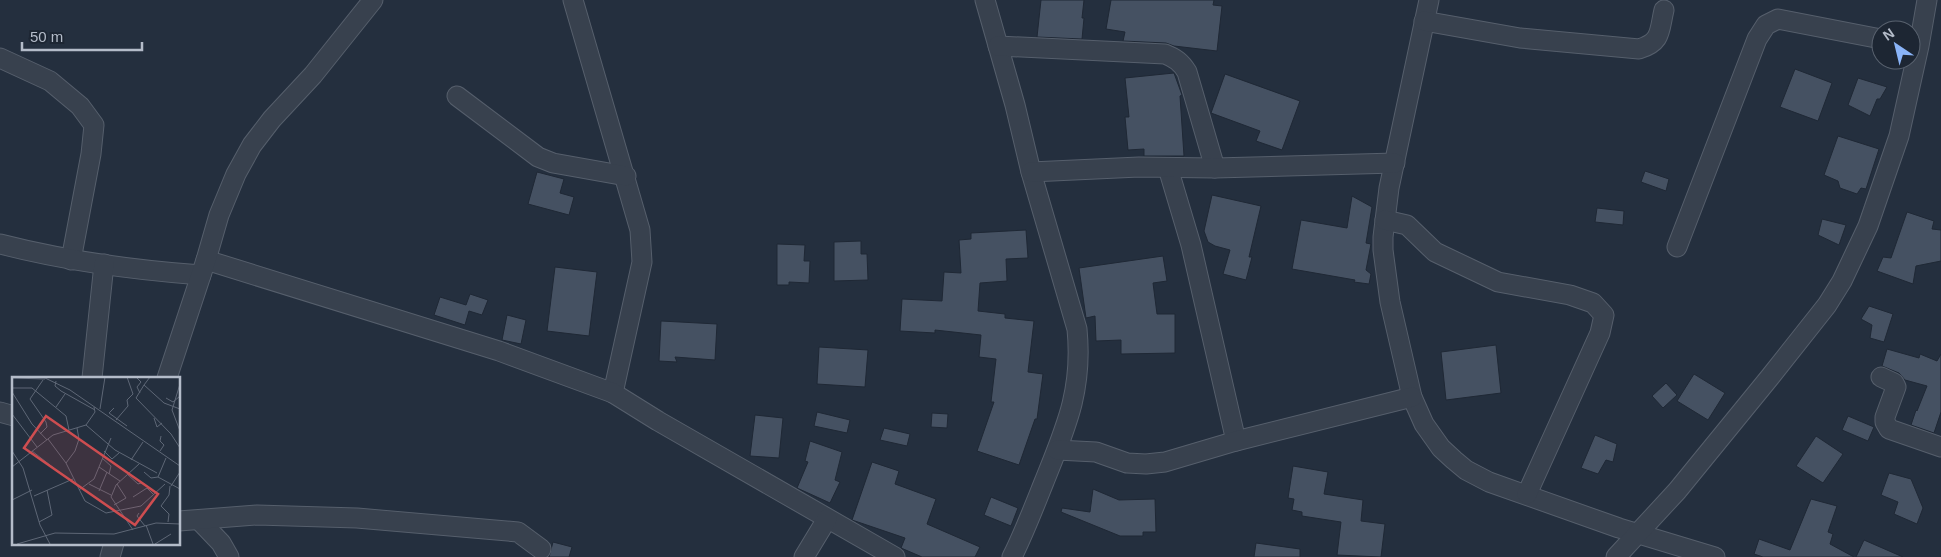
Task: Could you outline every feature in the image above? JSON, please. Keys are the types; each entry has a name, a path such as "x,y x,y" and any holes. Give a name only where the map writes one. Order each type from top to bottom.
{"street":[{"path":"168,377 219,215 236,174 252,146 272,119 313,75 373,0"},
{"path":"573,0 626,176 640,230 642,262 614,393"},
{"path":"985,0 1015,105 1031,172 1077,330 1080,353 1074,401 1057,450 1012,557"},
{"path":"1429,0 1389,188 1383,250 1390,302 1412,397 1424,424 1441,448 1466,470 1489,482 1639,534 1715,557"},
{"path":"1921,23 1927,0"},
{"path":"1424,21 1520,38 1639,49 1654,43 1658,37 1664,10"},
{"path":"1677,247 1757,39 1766,25 1778,19 1871,37"},
{"path":"998,46 1165,54 1182,62 1187,72 1215,168"},
{"path":"0,58 50,82 80,106 94,125 91,154 71,260"},
{"path":"1616,557 1639,534 1770,377 1827,305 1842,281 1868,226 1899,136 1911,70"},
{"path":"457,96 538,157 553,164 626,176"},
{"path":"1031,172 1139,166 1215,168 1395,163"},
{"path":"1168,168 1191,245 1236,441"},
{"path":"1385,220 1407,225 1435,252 1498,282 1570,295 1593,303 1604,315 1600,333 1528,494"},
{"path":"0,244 71,260 152,271 203,268 499,351 614,393 658,421 895,557"},
{"path":"92,377 104,264"},
{"path":"1881,377 1894,383 1896,387 1885,422 1889,429 1941,447"},
{"path":"1057,450 1096,452 1127,463 1165,462 1236,441 1412,397"},
{"path":"180,521 256,515 357,518 518,532 541,549"},
{"path":"804,557 827,519"},
{"path":"199,520 221,543 229,557"},
{"path":"110,557 114,544"}],"building":[{"path":"1041,0 1084,0 1082,39 1037,37"},
{"path":"1111,0 1214,0 1213,5 1222,6 1217,51 1174,46 1166,43 1123,41 1125,32 1106,29"},
{"path":"1795,69 1832,83 1818,121 1780,107"},
{"path":"1174,73 1182,95 1180,96 1184,156 1144,156 1144,149 1128,150 1125,117 1129,117 1125,78"},
{"path":"1225,74 1300,101 1282,150 1256,141 1260,131 1211,113"},
{"path":"1858,78 1887,87 1880,99 1877,99 1870,116 1848,105"},
{"path":"1838,136 1879,149 1866,189 1861,188 1857,194 1840,188 1838,181 1824,175"},
{"path":"1645,171 1669,179 1666,191 1641,182"},
{"path":"537,172 564,179 560,193 574,197 569,215 528,204"},
{"path":"1212,195 1261,206 1249,257 1252,257 1246,280 1223,274 1230,250 1208,242 1204,231"},
{"path":"1352,196 1372,207 1366,243 1371,244 1366,270 1371,274 1369,284 1292,269 1301,220 1347,228"},
{"path":"1597,208 1624,211 1623,225 1595,222"},
{"path":"1907,212 1934,221 1932,229 1941,230 1941,261 1916,266 1913,284 1877,271 1883,257 1891,258"},
{"path":"1822,219 1846,225 1839,245 1818,235"},
{"path":"1026,230 1028,258 1006,259 1007,281 980,283 978,311 1005,314 1005,318 1034,321 1028,372 1043,374 1037,419 1035,419 1019,465 977,451 994,402 991,402 996,359 979,357 981,335 935,330 935,333 900,331 902,299 942,301 944,272 961,273 959,240 971,239 971,233"},
{"path":"861,241 861,254 867,254 868,280 834,281 834,242"},
{"path":"777,244 805,245 804,261 810,261 809,283 789,282 789,285 777,285"},
{"path":"1163,256 1167,281 1153,283 1157,314 1175,314 1175,353 1121,354 1121,340 1096,341 1095,316 1086,318 1079,268"},
{"path":"555,267 597,272 589,336 547,331"},
{"path":"470,294 488,300 482,315 469,311 465,325 434,315 440,297 466,305"},
{"path":"1869,306 1893,314 1884,342 1870,338 1872,325 1861,319"},
{"path":"507,315 526,320 521,344 502,340"},
{"path":"661,321 717,324 715,360 675,357 677,362 659,361"},
{"path":"1496,345 1501,393 1446,400 1441,352"},
{"path":"819,347 868,350 865,387 817,384"},
{"path":"1887,349 1919,358 1920,354 1937,361 1941,354 1941,412 1934,433 1911,425 1927,386 1905,380 1899,373 1882,366"},
{"path":"1694,374 1725,393 1708,420 1677,401"},
{"path":"1666,383 1677,395 1663,408 1652,396"},
{"path":"817,412 850,420 847,433 814,426"},
{"path":"932,413 948,414 947,428 931,427"},
{"path":"755,415 783,418 779,458 750,456"},
{"path":"1848,416 1874,427 1868,441 1842,430"},
{"path":"884,428 910,434 907,446 880,440"},
{"path":"1595,435 1617,444 1613,462 1606,460 1598,474 1581,468"},
{"path":"1816,436 1843,454 1823,483 1796,466"},
{"path":"810,441 842,452 835,480 840,482 830,503 797,488 808,462 805,461"},
{"path":"872,462 899,471 895,484 936,499 927,524 980,547 975,557 922,557 901,548 905,538 852,520"},
{"path":"1293,466 1328,472 1324,494 1363,500 1361,521 1385,524 1381,557 1337,555 1341,522 1302,516 1302,512 1292,510 1294,499 1288,498"},
{"path":"1889,473 1911,479 1923,508 1917,524 1894,514 1898,502 1881,495"},
{"path":"1093,489 1119,500 1155,499 1156,532 1143,532 1143,536 1120,536 1061,512 1062,508 1090,512"},
{"path":"991,497 1018,508 1011,526 984,515"},
{"path":"1811,499 1837,506 1828,532 1833,534 1830,544 1854,557 1763,557 1754,554 1759,539 1790,550"},
{"path":"1864,540 1903,557 1856,557"},
{"path":"553,542 572,547 569,557 549,557"},
{"path":"1256,543 1300,549 1300,557 1254,557"}]}
